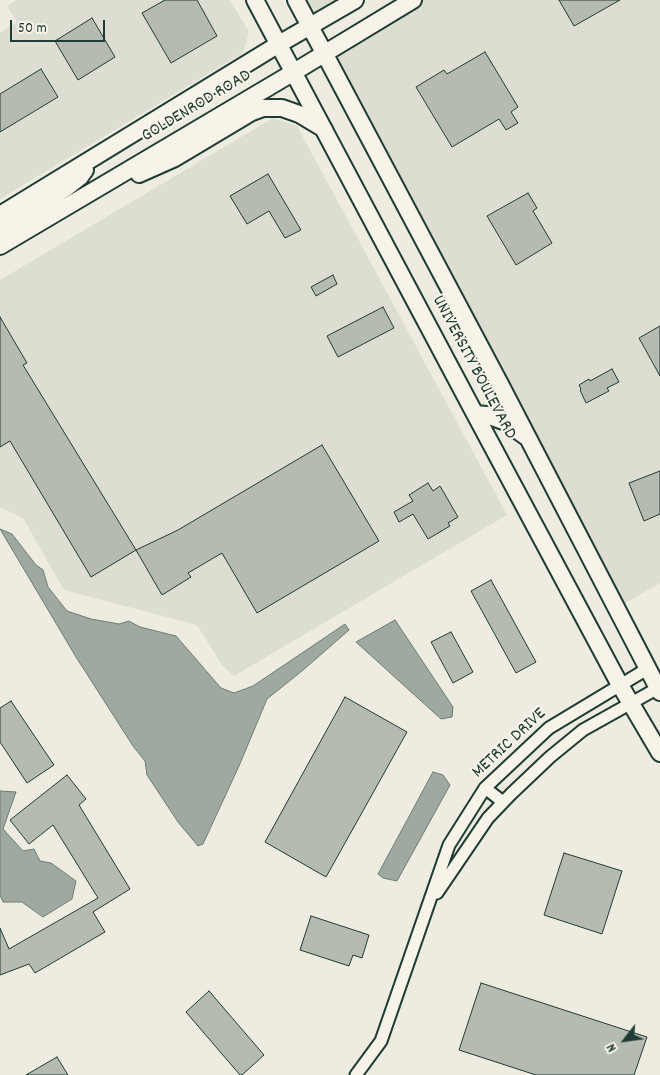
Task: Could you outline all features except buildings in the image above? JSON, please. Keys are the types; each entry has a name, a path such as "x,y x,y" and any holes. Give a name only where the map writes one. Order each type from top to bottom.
{"street":[{"name":"UNIVERSITY BOULEVARD","path":"255,0 620,685 660,753"},
{"name":"UNIVERSITY BOULEVARD","path":"296,0 529,439 659,690"},
{"name":"GOLDENROD ROAD","path":"0,214 279,44 355,0"},
{"name":"GOLDENROD ROAD","path":"0,246 413,0"},
{"path":"75,202 175,158 252,112 263,108 282,108 299,114 325,130"},
{"path":"0,230 73,183 80,177 95,156"},
{"path":"475,414 487,414 506,422 529,439"},
{"name":"METRIC DRIVE","path":"356,1075 381,1041 450,845 485,788 549,728 647,669"},
{"name":"METRIC DRIVE","path":"427,910 483,825 503,802 550,757 583,730 631,703 659,690"},
{"path":"485,788 503,802"}],"shaded area":[{"path":"16,0 230,0 249,32 243,53 0,199 0,33 17,22 7,6"},
{"path":"296,0 350,0 310,24"},
{"path":"415,0 660,0 660,583 619,607 325,54"},
{"path":"273,118 297,126 507,515 234,676 222,665 197,625 64,590 23,518 0,507 0,280"},
{"path":"0,529 12,534 36,565 43,570 48,587 67,611 91,619 119,624 129,621 140,627 176,636 221,688 234,693 253,686 345,624 349,630 267,699 203,844 198,846 178,822 147,775 145,761 133,746 76,657"},
{"path":"395,620 453,707 452,717 441,719 356,642"},
{"path":"433,772 443,775 450,785 397,881 383,878 378,874"},
{"path":"0,791 16,792 3,829 23,851 34,849 40,861 51,863 76,881 72,899 43,917 22,902 3,902 0,895"}]}
